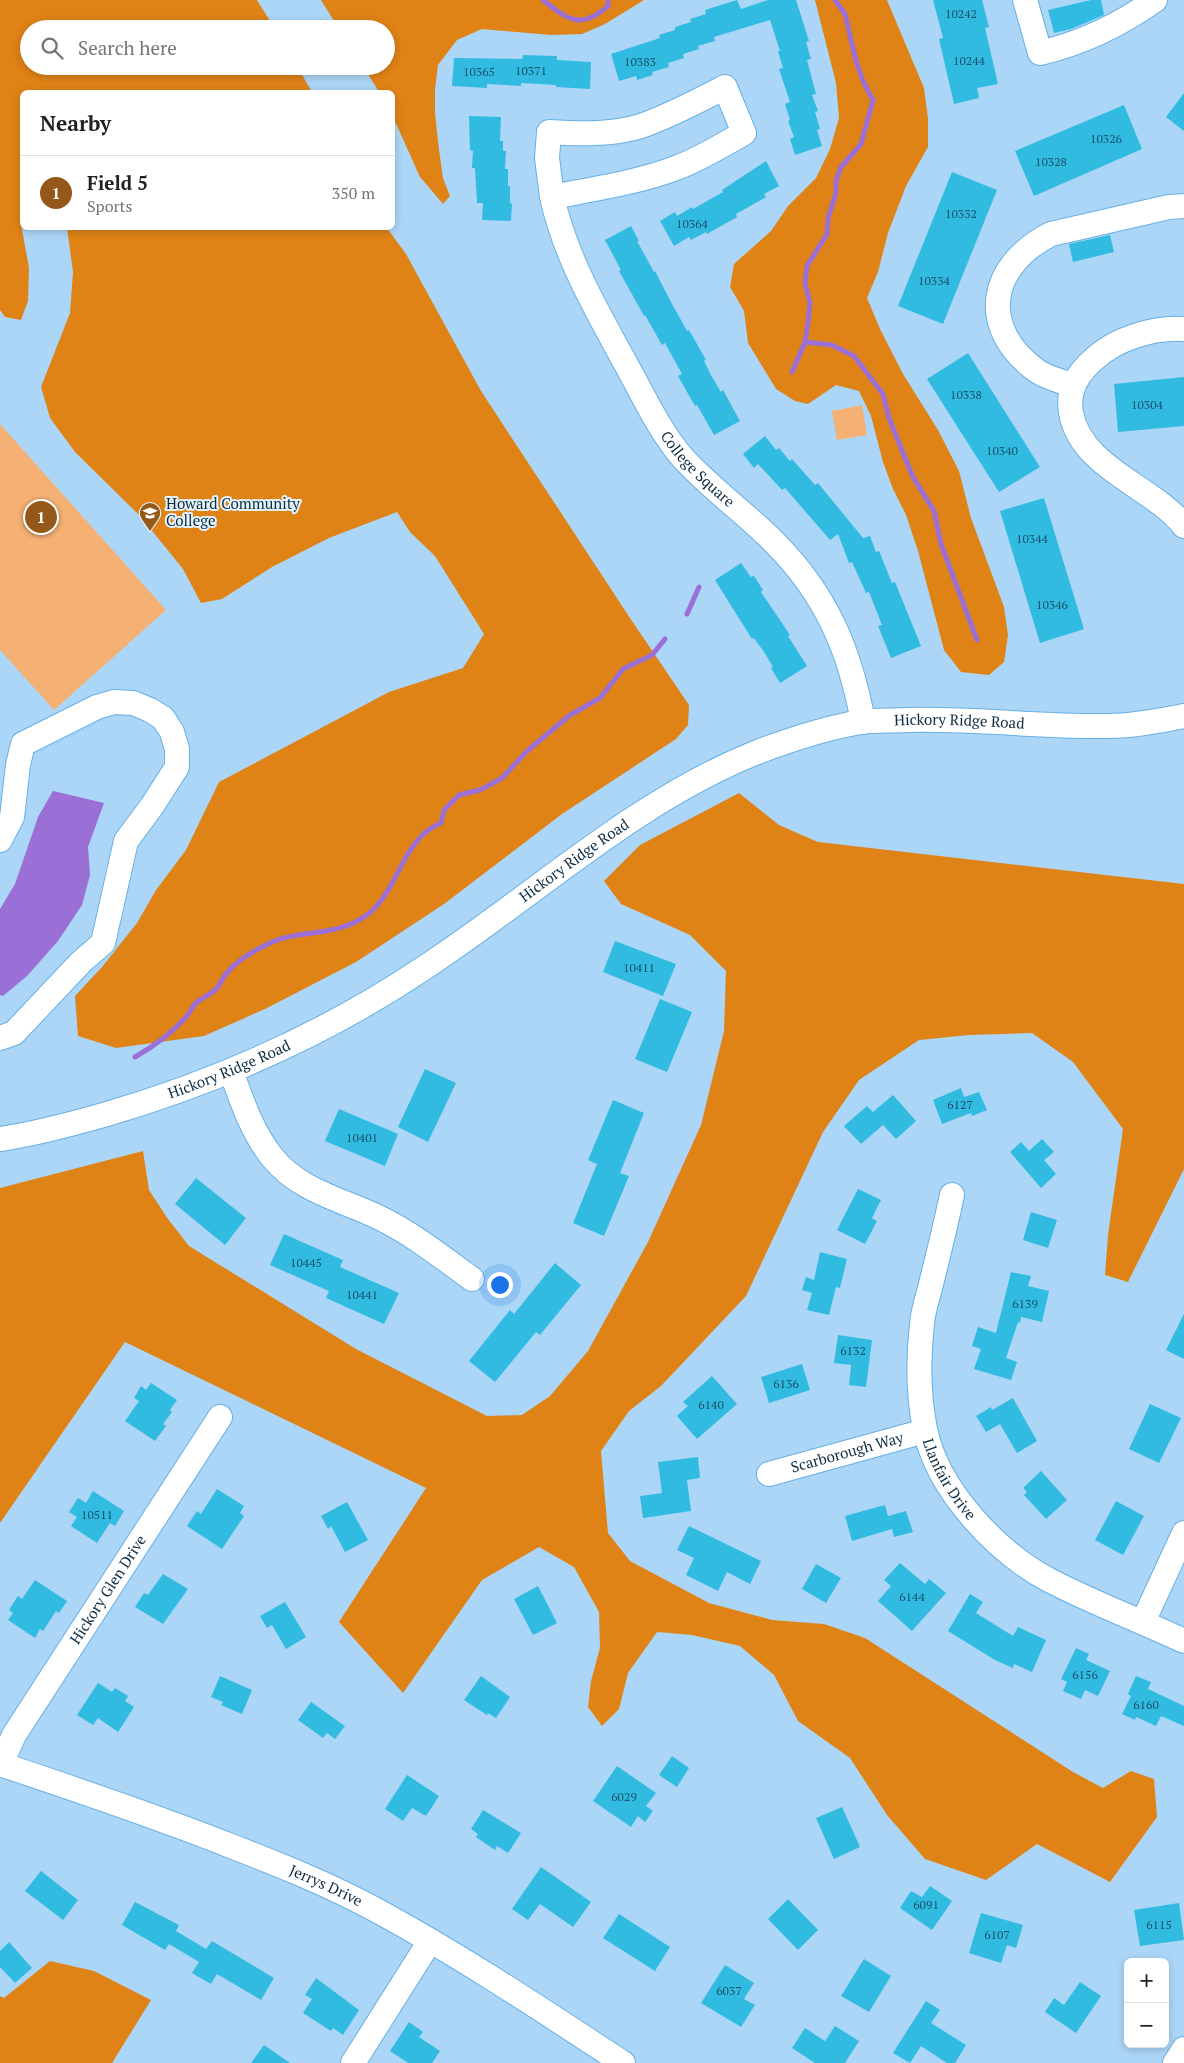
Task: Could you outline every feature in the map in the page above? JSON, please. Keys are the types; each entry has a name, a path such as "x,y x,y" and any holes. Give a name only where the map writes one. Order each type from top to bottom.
{"street":[{"path":"1025,0 1040,53 1070,46 1099,34 1155,0"},
{"name":"College Square","path":"552,198 643,178 676,168 704,156 744,133 725,87 678,111 640,126 608,132 574,134 549,132 547,158 552,198 561,232 582,282 666,437 702,477 774,542 809,583 823,605 846,653 855,679 863,722"},
{"path":"1072,385 1038,372 1013,348 1002,330 999,314 998,293 1005,276 1018,257 1034,242 1051,234 1169,206 1184,206"},
{"path":"1184,330 1150,332 1105,349 1084,367 1072,385 1070,404 1073,423 1082,440 1126,481 1177,517 1184,526"},
{"path":"0,840 12,817 17,790 18,765 24,744 97,707 114,702 132,702 163,718 172,732 177,749 176,767 152,806 126,841 103,943 81,962 14,1033 0,1038"},
{"name":"Hickory Ridge Road","path":"0,1139 80,1122 122,1109 231,1072 283,1048 355,1011 424,969 567,864 648,808 704,776 807,734 863,722 937,719 1109,726 1147,723 1184,716"},
{"path":"231,1072 250,1120 262,1143 287,1172 306,1186 380,1218 412,1236 472,1279"},
{"name":"Llanfair Drive","path":"952,1195 922,1321 918,1365 925,1431 936,1460 958,1498 976,1522 1005,1550 1049,1580 1184,1641"},
{"name":"Hickory Glen Drive","path":"1,1764 14,1735 220,1417"},
{"name":"Scarborough Way","path":"769,1474 925,1431"},
{"path":"1143,1622 1184,1533"},
{"name":"Jerrys Drive","path":"1,1764 144,1812 284,1866 376,1910 541,2009 623,2063"},
{"path":"353,2063 430,1941"},
{"path":"1175,2063 1184,2049"}],"shaded area":[{"path":"0,0 257,0 269,20 20,20 20,75 302,75 311,90 20,90 20,230 22,230 29,268 28,301 21,320 5,317 0,310"},
{"path":"321,0 644,0 605,24 582,34 551,35 482,29 457,40 438,65 435,89 435,113 439,150 443,178 450,196 443,204 420,177 395,121 395,90 378,90 369,75 395,75 395,20 333,20"},
{"path":"815,0 887,0 924,88 928,118 928,147 906,186 888,233 878,272 867,298 880,329 903,374 938,430 959,471 971,518 1004,607 1008,635 1004,662 989,675 961,672 944,650 918,551 906,515 893,489 883,462 871,416 859,391 836,385 808,404 795,401 776,389 748,343 744,311 730,287 734,264 771,231 788,206 816,178 830,149 839,118 836,83"},
{"path":"67,230 388,230 406,254 481,391 689,705 688,725 676,739 562,814 444,904 356,962 265,1009 204,1036 116,1048 78,1036 75,996 102,967 137,923 156,890 186,850 219,782 389,692 463,668 484,634 435,556 410,532 397,512 329,538 272,567 222,599 201,603 183,569 140,516 75,452 50,418 41,387 70,313 73,272"},
{"path":"862,405 867,435 837,440 832,411"},
{"path":"0,424 166,610 54,710 0,650"},
{"path":"53,791 104,803 88,847 90,875 82,905 58,941 27,976 3,996 0,995 0,909 15,884 38,817"},
{"path":"739,793 779,825 818,842 1184,884 1184,1169 1128,1282 1105,1275 1108,1235 1123,1129 1073,1062 1032,1033 969,1035 919,1040 859,1080 823,1132 746,1296 661,1386 629,1411 601,1451 608,1533 630,1561 709,1603 772,1620 824,1624 865,1638 1073,1772 1103,1788 1131,1771 1154,1779 1157,1817 1110,1882 1037,1844 986,1880 925,1859 887,1815 850,1758 798,1721 774,1675 740,1646 692,1635 657,1632 628,1673 619,1709 602,1726 588,1707 591,1681 600,1648 599,1612 574,1567 539,1547 482,1580 403,1693 339,1622 426,1488 125,1342 0,1523 0,1188 143,1151 149,1190 189,1246 356,1349 487,1416 522,1415 550,1396 588,1351 648,1242 701,1125 724,1031 726,971 690,935 621,904 604,881 640,845"},
{"path":"50,1961 94,1971 151,2000 112,2063 0,2063 0,1996 4,1998"}],"building":[{"path":"737,0 741,9 768,0 796,0 809,41 806,42 811,59 807,60 816,94 812,95 818,111 815,112 820,129 817,130 822,146 795,155 790,139 794,137 788,121 790,120 785,104 790,102 779,69 783,68 778,51 780,51 770,20 714,37 715,41 698,46 699,49 683,54 684,58 668,63 669,67 652,72 653,75 637,80 636,76 619,81 611,54 660,38 659,35 691,22 690,19 706,14 705,10"},
{"path":"933,0 982,0 989,27 985,28 998,84 977,88 979,98 954,104 939,39 943,38"},
{"path":"1091,0 1101,0 1104,15 1071,29 1054,33 1048,10"},
{"path":"523,55 557,56 557,60 591,62 590,89 521,83 521,86 487,84 487,88 452,86 454,58 522,59"},
{"path":"1184,93 1184,131 1166,117"},
{"path":"1124,105 1142,149 1034,196 1015,151"},
{"path":"469,116 501,117 500,141 503,141 503,151 506,151 505,169 508,169 508,186 510,186 511,221 482,220 483,203 477,203 475,168 472,168 473,151 470,150"},
{"path":"766,161 779,186 764,194 766,197 736,214 737,217 707,234 706,232 691,240 689,237 674,246 660,221 675,212 677,216 692,207 693,209 723,192 722,190"},
{"path":"952,172 997,190 943,324 898,306"},
{"path":"631,226 639,241 637,241 687,331 689,330 706,360 704,361 712,377 721,392 723,390 740,421 714,435 678,376 682,374 665,343 662,345 644,316 619,271 621,270 605,240"},
{"path":"1110,235 1114,252 1073,262 1069,244"},
{"path":"968,353 1040,467 999,492 927,379"},
{"path":"1184,377 1184,426 1118,432 1114,384"},
{"path":"765,436 776,450 779,448 790,461 792,459 815,485 818,483 863,538 870,536 876,552 879,551 892,583 895,582 921,646 891,658 878,626 882,625 869,592 866,593 852,562 849,563 838,534 830,540 785,488 782,490 758,464 754,468 743,454"},
{"path":"1044,498 1084,629 1040,643 1000,511"},
{"path":"741,563 751,577 754,576 763,590 761,592 790,635 788,636 807,666 780,683 764,652 754,638 752,639 715,580"},
{"path":"615,941 676,964 663,996 603,972"},
{"path":"660,999 692,1012 667,1072 635,1059"},
{"path":"425,1069 456,1083 428,1142 398,1127"},
{"path":"961,1088 964,1097 979,1092 987,1110 972,1116 971,1113 942,1124 933,1100"},
{"path":"893,1095 916,1121 896,1139 883,1125 861,1144 844,1126 867,1106 873,1112"},
{"path":"613,1100 644,1113 620,1173 629,1176 604,1236 573,1223 597,1164 588,1160"},
{"path":"339,1109 398,1134 385,1166 325,1141"},
{"path":"1042,1139 1054,1152 1044,1160 1056,1174 1041,1188 1010,1152 1021,1142 1029,1151"},
{"path":"196,1178 246,1218 225,1245 175,1204"},
{"path":"858,1189 881,1200 872,1218 877,1221 865,1244 837,1230"},
{"path":"1031,1212 1057,1220 1048,1248 1023,1240"},
{"path":"284,1234 343,1260 340,1267 399,1293 384,1324 326,1298 329,1291 270,1265"},
{"path":"820,1252 847,1259 840,1288 836,1287 829,1315 807,1310 812,1293 802,1290 806,1277 814,1280"},
{"path":"555,1263 581,1285 540,1335 536,1332 495,1382 469,1361 510,1310 514,1314"},
{"path":"1011,1272 1031,1276 1028,1286 1049,1291 1042,1322 1021,1317 1020,1323 1018,1322 1006,1358 1017,1362 1011,1380 974,1369 981,1349 972,1346 978,1327 996,1333"},
{"path":"1184,1314 1184,1359 1166,1350"},
{"path":"838,1335 872,1340 866,1387 849,1385 851,1365 834,1363"},
{"path":"802,1364 810,1390 769,1403 761,1377"},
{"path":"712,1376 737,1404 697,1439 677,1416 688,1406 683,1402"},
{"path":"151,1383 177,1400 170,1410 172,1412 163,1424 166,1426 155,1441 125,1421 139,1401 134,1398 141,1386 146,1390"},
{"path":"1013,1398 1037,1441 1017,1453 1000,1424 986,1432 976,1416 991,1407 992,1410"},
{"path":"1150,1404 1181,1418 1159,1463 1129,1449"},
{"path":"698,1457 700,1478 687,1480 691,1511 643,1518 640,1496 662,1493 658,1462"},
{"path":"1041,1471 1067,1500 1046,1519 1024,1495 1027,1492 1023,1488"},
{"path":"217,1489 244,1506 240,1513 244,1516 222,1549 187,1526 197,1511 201,1514"},
{"path":"93,1491 124,1511 115,1526 110,1523 97,1543 71,1526 77,1517 69,1512 78,1498 86,1503"},
{"path":"1116,1501 1144,1516 1123,1555 1095,1540"},
{"path":"347,1502 368,1540 345,1552 331,1526 328,1529 321,1516"},
{"path":"885,1505 888,1516 906,1511 913,1532 894,1537 892,1529 852,1541 845,1516"},
{"path":"689,1526 761,1561 750,1584 727,1572 718,1591 686,1575 694,1558 677,1550"},
{"path":"900,1563 925,1584 929,1579 946,1593 912,1631 878,1601 891,1586 884,1580"},
{"path":"816,1564 841,1578 826,1603 802,1589"},
{"path":"163,1574 188,1589 163,1624 135,1607 144,1593 148,1595"},
{"path":"35,1580 67,1601 59,1613 56,1611 43,1631 40,1629 35,1638 8,1620 13,1613 9,1610 18,1596 22,1599"},
{"path":"538,1586 557,1623 533,1635 514,1599"},
{"path":"970,1594 983,1602 976,1613 1013,1636 1018,1627 1046,1640 1032,1672 1014,1664 1013,1668 995,1660 948,1631"},
{"path":"285,1602 306,1637 286,1649 272,1625 267,1628 260,1616"},
{"path":"1076,1648 1089,1654 1086,1660 1110,1671 1098,1696 1085,1690 1081,1699 1063,1691 1067,1682 1061,1679"},
{"path":"220,1676 252,1690 242,1714 221,1705 223,1702 211,1697"},
{"path":"481,1676 510,1697 496,1718 488,1713 487,1715 464,1700"},
{"path":"1136,1676 1151,1682 1148,1689 1184,1706 1184,1726 1161,1716 1156,1726 1136,1717 1135,1720 1122,1714 1131,1696 1128,1694"},
{"path":"98,1683 112,1692 115,1688 128,1696 125,1701 134,1707 118,1732 98,1718 93,1725 77,1715"},
{"path":"311,1702 345,1726 335,1739 327,1733 323,1738 298,1720"},
{"path":"672,1756 689,1768 677,1787 659,1775"},
{"path":"617,1766 656,1793 646,1806 653,1811 645,1822 638,1816 631,1827 593,1801"},
{"path":"407,1775 439,1796 426,1816 412,1808 403,1821 385,1809"},
{"path":"842,1807 860,1847 834,1859 816,1818"},
{"path":"483,1810 521,1833 508,1853 497,1846 495,1850 476,1837 478,1834 471,1829"},
{"path":"541,1867 591,1902 573,1927 540,1904 528,1920 512,1909"},
{"path":"41,1871 78,1900 63,1920 25,1891"},
{"path":"930,1886 952,1901 932,1930 900,1908 911,1891 922,1897"},
{"path":"788,1899 818,1930 798,1950 768,1919"},
{"path":"135,1902 179,1925 176,1931 206,1949 212,1941 274,1978 261,2000 217,1974 211,1984 192,1973 199,1962 169,1944 165,1950 122,1925"},
{"path":"1179,1903 1184,1940 1140,1946 1134,1910"},
{"path":"981,1913 1023,1925 1016,1948 1007,1945 1001,1963 969,1953"},
{"path":"619,1914 670,1947 655,1971 603,1938"},
{"path":"9,1942 32,1968 15,1983 0,1967 0,1951"},
{"path":"864,1959 891,1976 869,2012 841,1996"},
{"path":"725,1965 754,1983 744,1999 755,2005 741,2027 701,2003"},
{"path":"316,1978 359,2010 343,2035 333,2028 331,2031 303,2013 312,1999 305,1995"},
{"path":"1080,1982 1101,1996 1076,2033 1045,2012 1054,1998 1064,2005"},
{"path":"926,2001 940,2010 931,2023 966,2045 955,2063 947,2063 921,2046 910,2063 893,2053"},
{"path":"409,2022 423,2032 419,2037 440,2051 432,2063 408,2063 390,2051"},
{"path":"835,2026 859,2041 845,2063 815,2063 792,2048 805,2028 825,2041"},
{"path":"264,2045 290,2063 251,2063"}],"waterway":[{"path":"543,0 560,13 575,20 590,18 608,6 608,0"},
{"path":"792,372 805,342 808,322 810,303 805,283 807,266 827,234 828,218 836,193 836,180 841,167 861,144 873,100 863,81 856,61 845,14 835,0"},
{"path":"805,342 832,345 854,356 883,394 889,418 913,477 934,511 941,544 977,640"},
{"path":"687,614 699,587"},
{"path":"135,1057 156,1044 174,1029 199,1000 219,986 225,976 239,961 261,947 290,937 329,931 367,915 378,905 418,840 428,830 441,823 444,810 459,795 480,790 502,778 527,751 570,715 600,698 623,669 652,655 665,639"}],"place":[{"name":"Field 5","path":"41,517"},
{"name":"Howard Community College","path":"150,532"}]}
